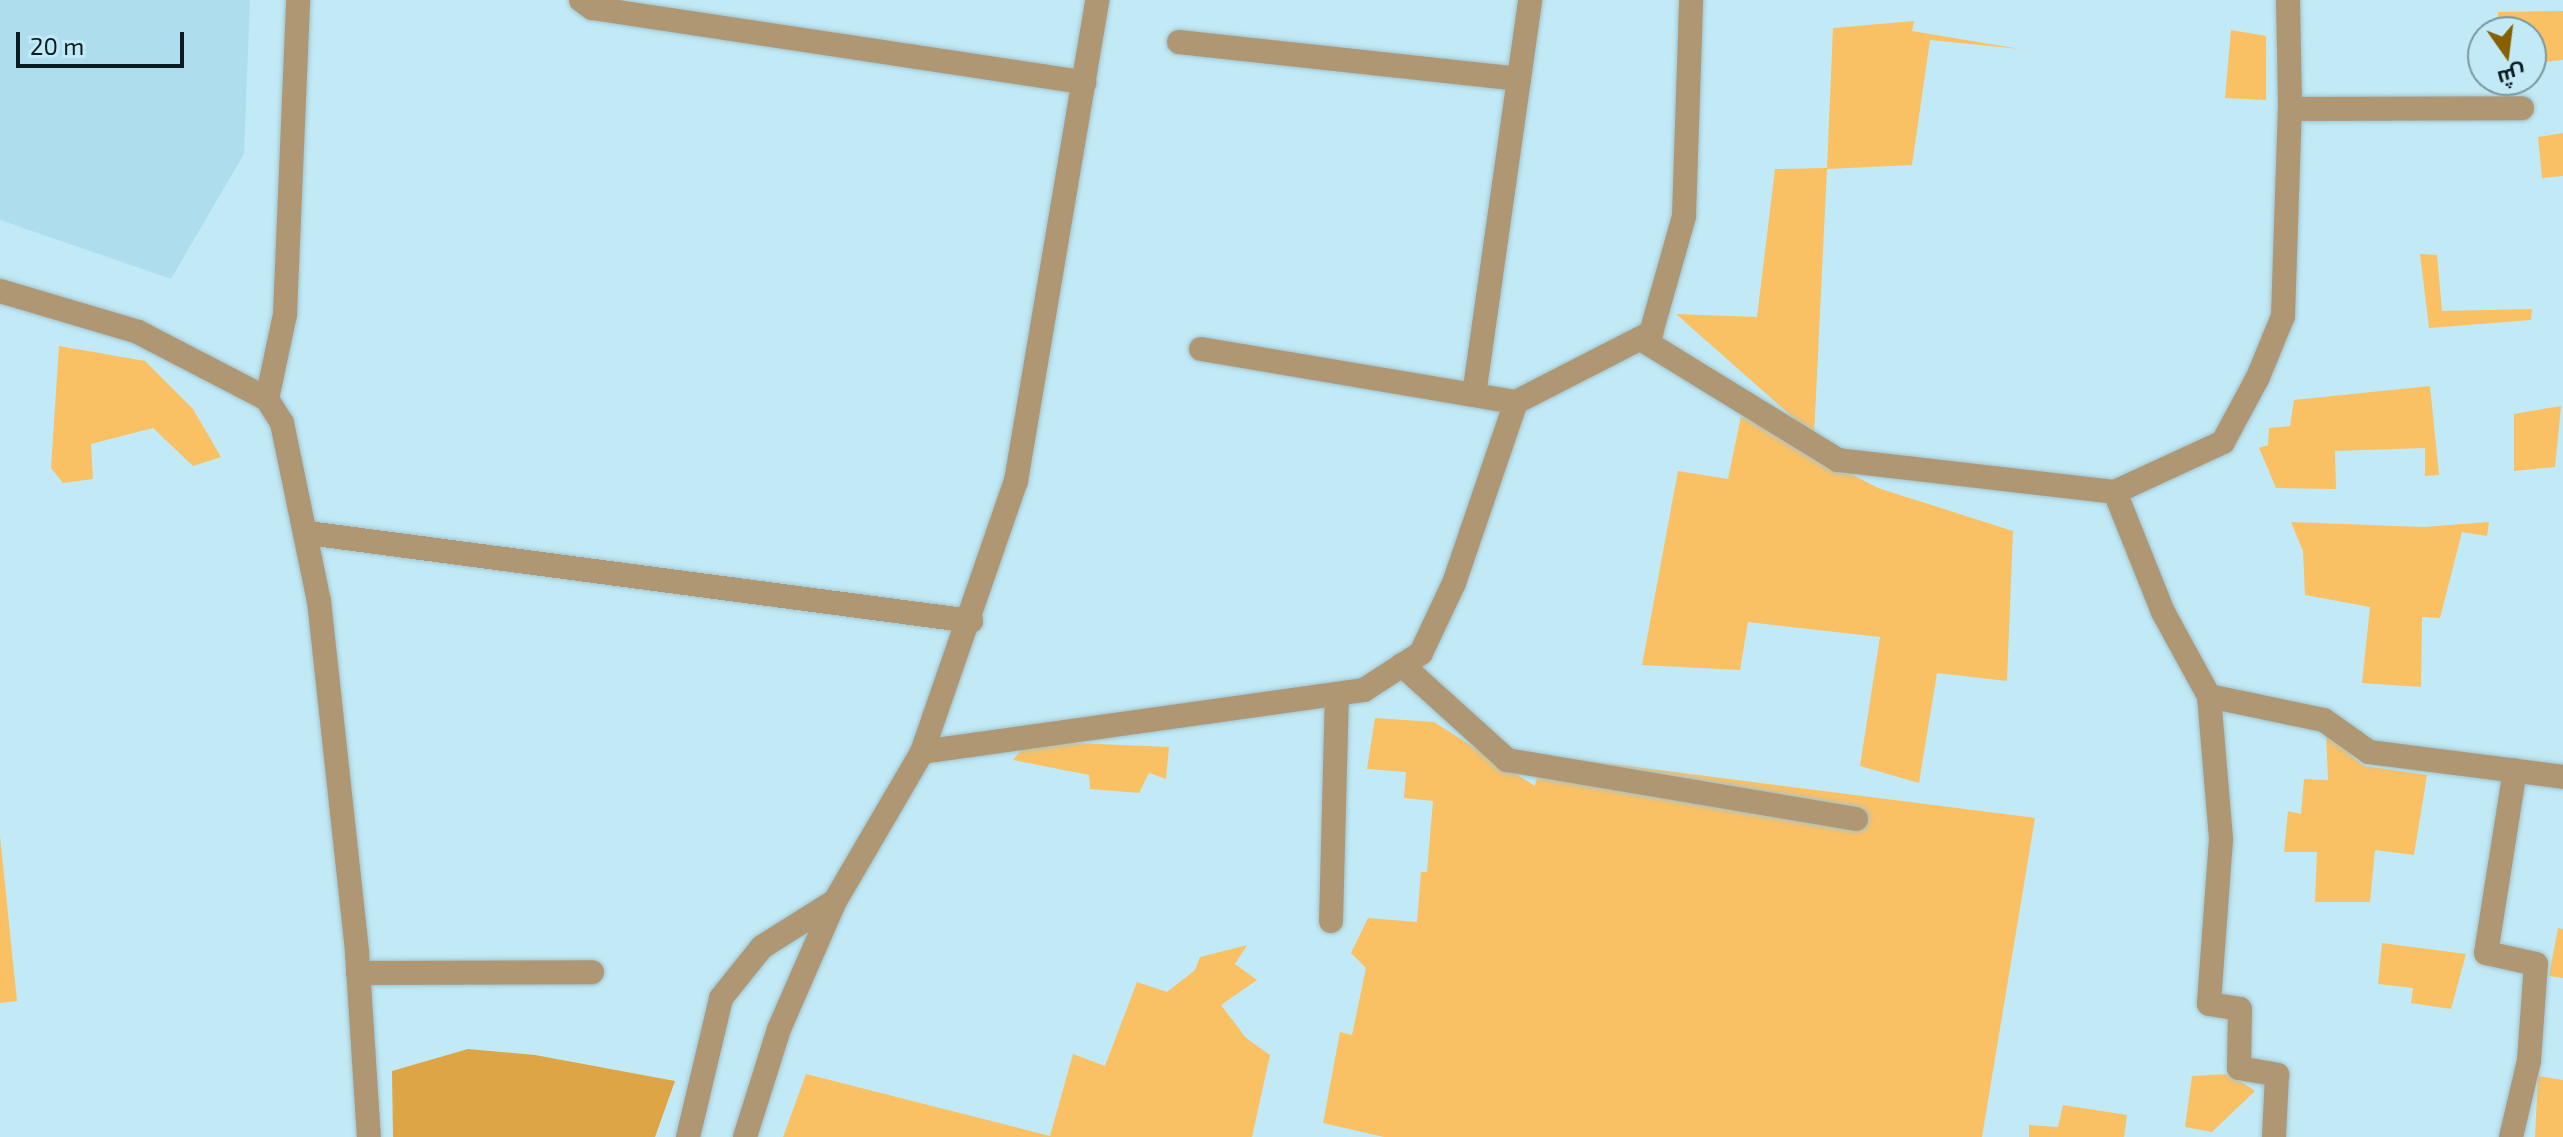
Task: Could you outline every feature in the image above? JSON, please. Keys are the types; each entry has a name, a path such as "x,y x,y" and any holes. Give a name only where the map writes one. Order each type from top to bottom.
{"street":[{"path":"267,399 285,314 298,0"},
{"path":"581,0 592,8 1084,82"},
{"path":"745,1137 779,1029 835,901 922,752 971,621 1016,481 1097,0"},
{"path":"1474,395 1530,0"},
{"path":"1201,349 1516,402 1651,333 1684,216 1691,0"},
{"path":"1641,339 1838,460 2115,492 2223,442 2258,377 2283,316 2290,109 2288,0"},
{"path":"1179,42 1519,79"},
{"path":"2290,109 2522,108"},
{"path":"3,296 138,332 267,399 282,423 308,533 358,973 369,1137"},
{"path":"922,752 1364,690 1421,653 1454,583 1516,402"},
{"path":"2115,492 2163,612 2209,696 2221,839 2209,1004 2240,1009 2239,1068 2277,1075 2274,1137"},
{"path":"308,533 971,621"},
{"path":"1402,665 1507,760 1856,819"},
{"path":"1331,921 1337,694"},
{"path":"2209,696 2324,720 2369,752 2563,777"},
{"path":"2511,1137 2529,1061 2536,964 2486,953 2515,770"},
{"path":"688,1137 721,998 762,947 835,901"},
{"path":"358,973 592,972"}],"shaded area":[{"path":"0,0 250,0 244,154 171,279 0,220"},
{"path":"2563,11 2563,60 2547,62 2547,16 2498,16 2498,12"},
{"path":"1914,21 1912,31 2020,49 1930,40 1912,165 1827,169 1814,436 1676,314 1757,317 1775,169 1827,168 1833,28"},
{"path":"2231,30 2266,36 2266,100 2225,98"},
{"path":"2563,133 2563,176 2542,178 2538,137"},
{"path":"2420,254 2437,255 2442,311 2532,309 2531,320 2429,328"},
{"path":"59,346 145,361 193,409 221,457 193,466 153,428 91,444 93,479 63,483 51,468"},
{"path":"2430,386 2439,475 2425,476 2425,448 2335,451 2336,489 2276,488 2259,448 2268,445 2269,428 2290,426 2294,400"},
{"path":"2561,406 2555,467 2514,471 2514,414"},
{"path":"1741,416 1878,488 2013,531 2007,681 1937,673 1919,783 1860,766 1880,637 1748,622 1740,670 1642,665 1678,471 1728,479"},
{"path":"2291,522 2423,527 2489,522 2487,536 2462,532 2440,618 2422,617 2421,687 2362,683 2370,607 2305,595 2303,551"},
{"path":"1375,718 1434,722 1535,786 1542,755 2035,818 1982,1137 1384,1137 1323,1123 1340,1032 1352,1035 1366,968 1351,953 1368,918 1417,922 1421,872 1427,872 1433,801 1404,798 1406,772 1367,769"},
{"path":"2326,734 2364,766 2427,775 2414,855 2375,850 2370,902 2315,902 2317,852 2284,852 2288,811 2301,814 2304,779 2328,780"},
{"path":"1028,741 1169,747 1166,779 1149,773 1139,793 1090,789 1089,775 1013,760"},
{"path":"0,836 17,1001 0,1003"},
{"path":"2558,928 2563,929 2563,978 2549,976"},
{"path":"2382,943 2466,954 2451,1009 2411,1003 2413,988 2378,984"},
{"path":"1247,945 1235,964 1257,980 1221,1005 1246,1038 1270,1055 1252,1137 783,1137 806,1074 1050,1136 1073,1054 1105,1066 1137,982 1167,992 1195,970 1200,957"},
{"path":"468,1049 535,1055 675,1081 655,1137 393,1137 392,1071"},
{"path":"2230,1074 2255,1091 2212,1132 2185,1127 2192,1076"},
{"path":"2538,1076 2563,1080 2563,1137 2535,1137"},
{"path":"2063,1105 2127,1115 2124,1137 2029,1137 2029,1125 2058,1127"}]}
